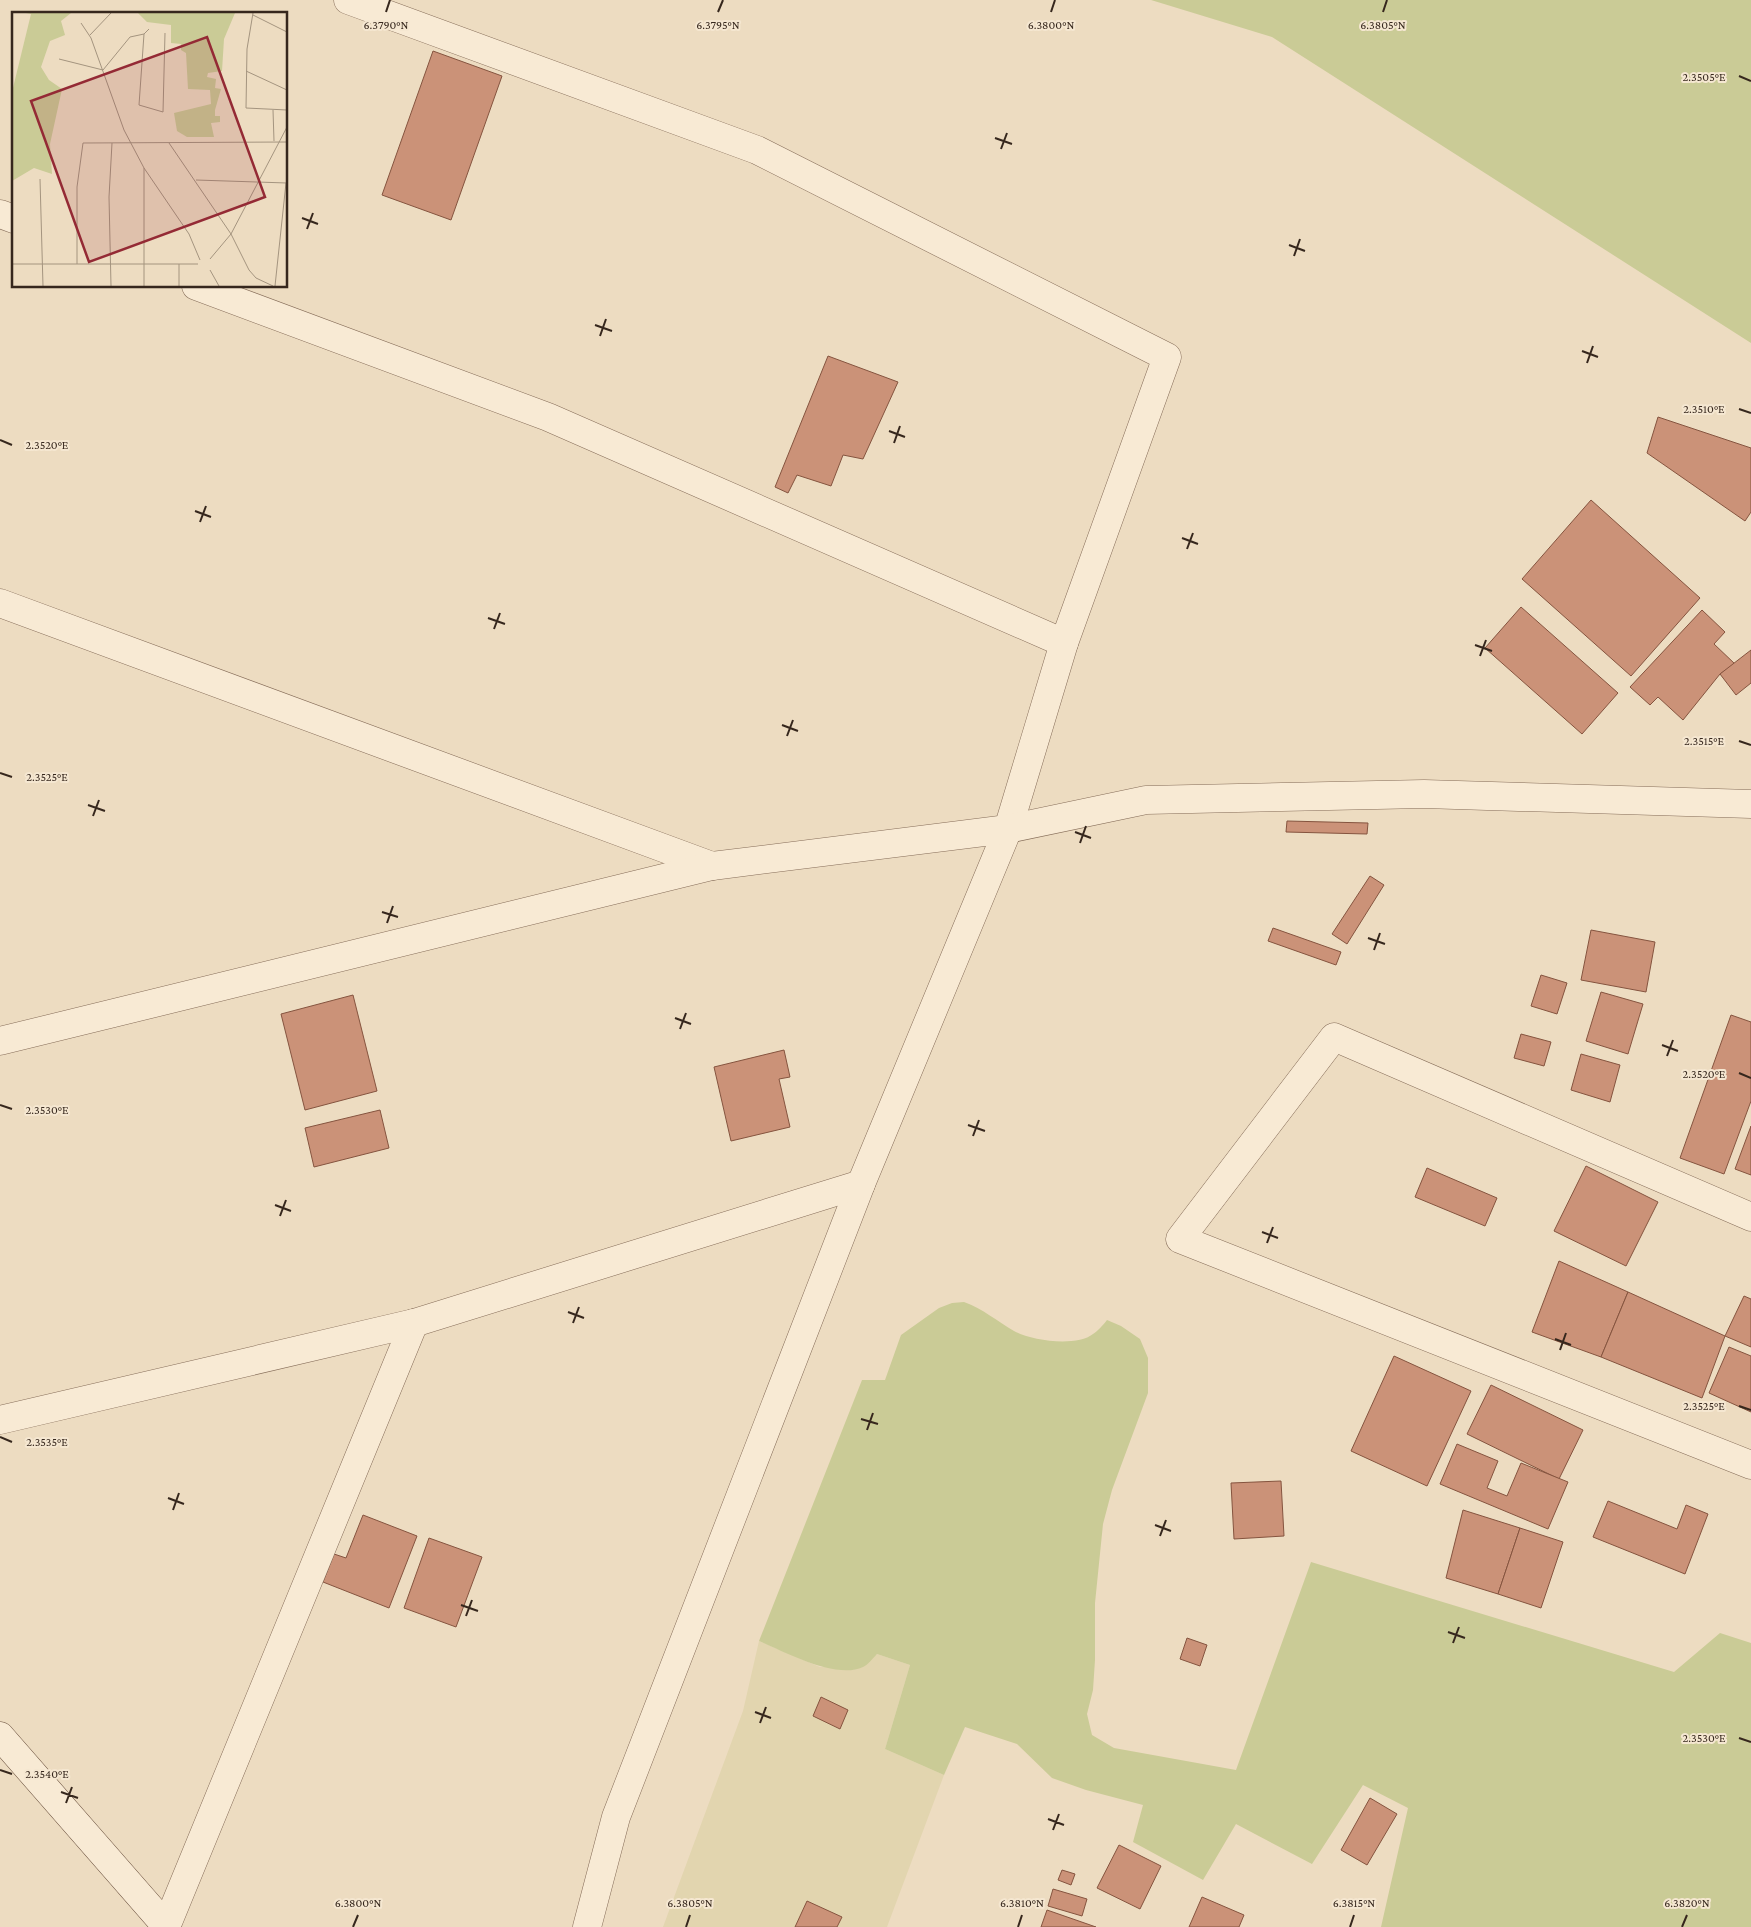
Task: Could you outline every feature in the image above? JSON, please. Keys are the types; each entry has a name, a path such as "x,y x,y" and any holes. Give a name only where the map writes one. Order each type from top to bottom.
{"street":[{"path":"348,0 757,150 1168,357 1064,643 1008,829 860,1184 616,1817 587,1927"},
{"path":"0,214 12,218"},
{"path":"201,288 548,416 1064,643"},
{"path":"0,603 712,866"},
{"path":"0,1041 712,866 1008,829 1146,800 1424,794 1751,804"},
{"path":"1751,1217 1334,1037 1180,1240 1751,1465"},
{"path":"0,1420 414,1323 860,1184"},
{"path":"0,1736 166,1927 414,1323"}],"shaded area":[{"path":"759,1641 820,1667 862,1667 877,1654 910,1665 885,1749 944,1775 887,1927 663,1927 743,1711"}],"green space":[{"path":"1151,0 1751,0 1751,343 1272,37"},
{"path":"964,1302 1022,1335 1042,1340 1065,1341 1086,1338 1097,1331 1107,1320 1121,1326 1140,1339 1148,1358 1148,1393 1112,1490 1103,1524 1095,1603 1093,1690 1087,1714 1092,1735 1114,1748 1236,1770 1311,1562 1674,1672 1720,1633 1751,1643 1751,1927 1381,1927 1408,1808 1363,1785 1312,1864 1236,1824 1203,1880 1133,1842 1143,1805 1086,1790 1052,1778 1017,1744 965,1727 944,1775 885,1749 910,1665 877,1654 863,1667 852,1670 839,1670 811,1663 759,1641 862,1380 885,1380 901,1335 939,1308 952,1303"}],"building":[{"path":"433,51 502,76 451,220 382,195"},
{"path":"828,356 898,382 863,459 843,455 831,486 797,475 788,493 775,487"},
{"path":"1658,417 1751,448 1751,512 1745,521 1647,453"},
{"path":"1591,500 1700,598 1631,676 1522,579"},
{"path":"1521,607 1618,693 1582,734 1485,648"},
{"path":"1702,610 1725,632 1714,644 1735,664 1720,674 1683,720 1658,697 1650,705 1630,687"},
{"path":"1751,650 1751,683 1736,695 1720,674"},
{"path":"1287,821 1368,823 1367,834 1286,832"},
{"path":"1370,876 1384,885 1347,944 1332,934"},
{"path":"1273,928 1341,952 1336,965 1268,941"},
{"path":"1591,930 1655,942 1646,992 1581,980"},
{"path":"1541,975 1567,983 1557,1014 1531,1006"},
{"path":"1601,992 1643,1004 1628,1054 1586,1041"},
{"path":"353,995 377,1091 305,1110 281,1014"},
{"path":"1731,1015 1751,1022 1751,1101 1724,1174 1680,1158"},
{"path":"1521,1034 1551,1042 1544,1066 1514,1058"},
{"path":"784,1050 790,1077 779,1079 790,1127 731,1141 714,1067"},
{"path":"1581,1054 1620,1065 1610,1102 1571,1090"},
{"path":"380,1110 389,1148 314,1167 305,1128"},
{"path":"1751,1126 1751,1175 1735,1169"},
{"path":"1586,1166 1658,1202 1626,1266 1554,1231"},
{"path":"1427,1168 1497,1198 1485,1226 1415,1197"},
{"path":"1559,1261 1628,1292 1601,1357 1532,1332"},
{"path":"1628,1292 1725,1336 1702,1398 1601,1357"},
{"path":"1744,1296 1751,1299 1751,1347 1725,1336"},
{"path":"1729,1347 1751,1356 1751,1412 1709,1393"},
{"path":"1394,1356 1471,1391 1427,1486 1351,1451"},
{"path":"1491,1385 1583,1430 1559,1479 1467,1434"},
{"path":"1457,1444 1498,1461 1487,1488 1507,1496 1521,1463 1568,1482 1548,1529 1440,1484"},
{"path":"1281,1481 1284,1536 1234,1539 1231,1483"},
{"path":"1608,1501 1677,1529 1686,1505 1708,1514 1685,1574 1593,1537"},
{"path":"1463,1510 1520,1528 1498,1594 1446,1578"},
{"path":"363,1515 417,1536 389,1608 323,1582 334,1554 346,1558"},
{"path":"1520,1528 1563,1542 1541,1608 1498,1594"},
{"path":"429,1538 482,1557 456,1627 404,1608"},
{"path":"1187,1638 1207,1645 1200,1666 1180,1659"},
{"path":"821,1697 848,1710 840,1729 813,1716"},
{"path":"1370,1798 1397,1814 1367,1865 1341,1850"},
{"path":"1119,1845 1161,1866 1140,1909 1097,1888"},
{"path":"1062,1870 1075,1874 1071,1885 1058,1880"},
{"path":"1053,1889 1087,1899 1082,1916 1048,1906"},
{"path":"1202,1897 1244,1915 1239,1927 1189,1927"},
{"path":"807,1901 842,1917 837,1927 795,1927"},
{"path":"1047,1910 1096,1927 1041,1927"}]}
